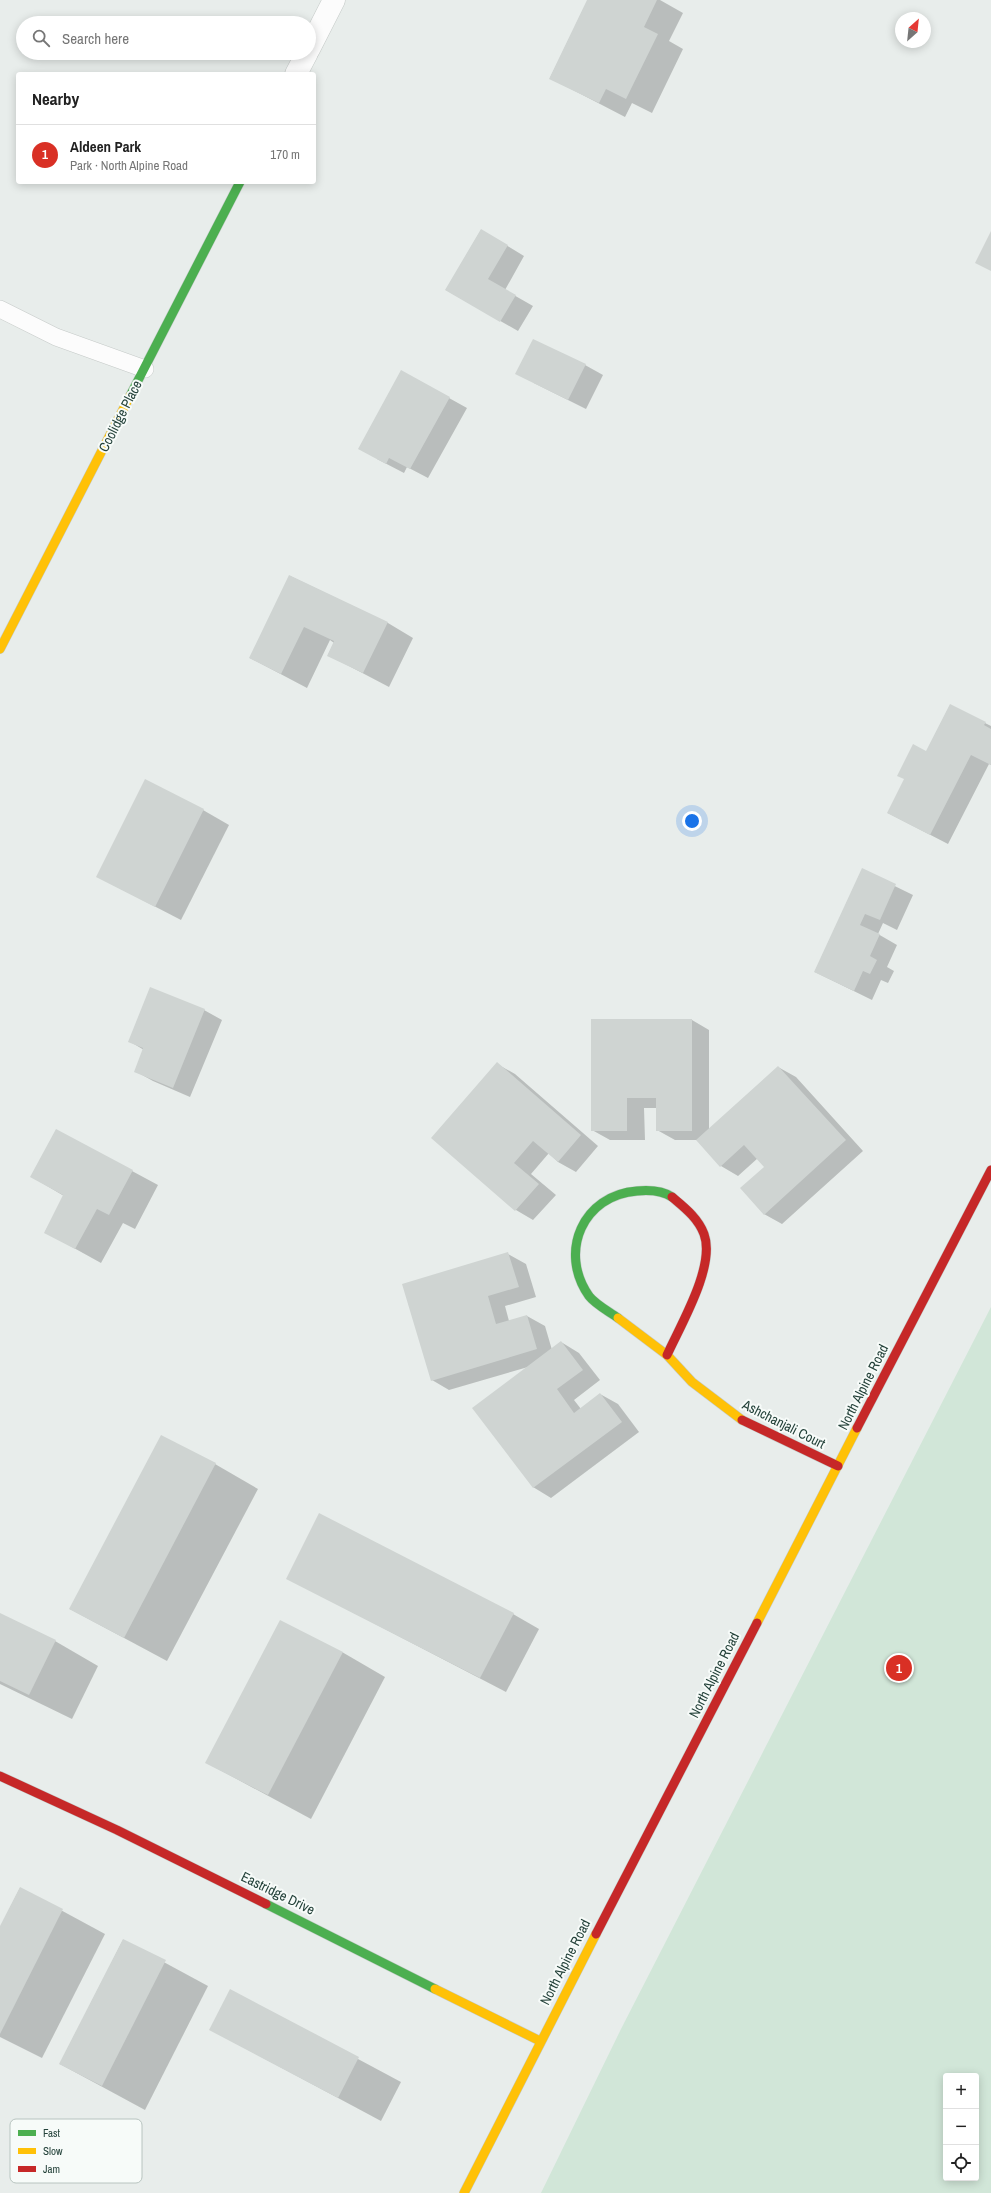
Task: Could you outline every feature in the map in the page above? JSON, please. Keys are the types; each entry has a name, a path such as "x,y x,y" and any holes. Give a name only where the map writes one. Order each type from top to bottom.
{"street":[{"path":"316,35 334,0"},
{"path":"297,72 303,60"},
{"name":"Coolidge Place","path":"0,650 239,184"},
{"name":"North Alpine Road","path":"464,2193 540,2041 991,1170"},
{"name":"Ashchanjali Court","path":"667,1356 699,1285 706,1261 704,1235 691,1213 671,1196 647,1190 621,1192 599,1204 582,1224 575,1249 578,1274 590,1297 667,1356 692,1382 738,1418 838,1466"},
{"name":"Eastridge Drive","path":"0,1776 117,1830 540,2041"}],"lane":[{"path":"0,309 56,337 144,369"}],"green space":[{"path":"991,1307 991,2193 541,2193 621,2029"}],"building":[{"path":"587,0 657,0 644,27 658,34 626,99 606,89 599,103 549,79"},
{"path":"481,229 508,245 488,279 516,295 500,322 445,290"},
{"path":"991,231 991,271 975,263"},
{"path":"533,339 586,364 568,400 515,374"},
{"path":"401,370 450,397 410,469 389,458 386,464 358,449"},
{"path":"289,575 388,622 363,673 327,656 334,641 304,627 281,674 249,658"},
{"path":"950,704 986,722 984,725 991,729 991,765 971,755 930,835 887,813 904,779 897,776 913,744 926,751"},
{"path":"145,779 204,809 155,907 96,877"},
{"path":"862,868 896,884 880,920 865,914 860,925 880,934 870,956 877,960 870,974 863,971 854,991 814,972"},
{"path":"150,987 205,1009 173,1088 134,1072 143,1048 128,1042"},
{"path":"591,1019 692,1019 692,1131 656,1131 656,1098 627,1098 627,1131 591,1131"},
{"path":"497,1062 581,1135 558,1162 533,1141 514,1163 539,1184 515,1211 431,1138"},
{"path":"778,1066 846,1140 764,1215 740,1188 764,1167 744,1145 720,1167 696,1140"},
{"path":"56,1129 133,1170 109,1215 97,1209 75,1249 44,1233 63,1195 30,1177"},
{"path":"508,1252 519,1287 488,1296 496,1324 527,1315 537,1349 431,1381 402,1284"},
{"path":"561,1341 583,1370 557,1389 574,1413 600,1393 622,1422 533,1488 472,1408"},
{"path":"161,1435 216,1463 124,1638 69,1609"},
{"path":"319,1513 514,1613 480,1678 286,1579"},
{"path":"0,1613 56,1640 29,1695 0,1681"},
{"path":"280,1620 343,1652 268,1795 205,1763"},
{"path":"20,1887 63,1909 0,2034 0,1926"},
{"path":"123,1939 166,1960 102,2086 59,2064"},
{"path":"230,1989 359,2057 338,2098 209,2030"}],"traffic: fast":[{"path":"130,396 239,184"},
{"path":"618,1318 589,1296 580,1279 576,1262 576,1244 581,1228 590,1214 602,1203 618,1195 637,1191 655,1191 672,1197"},
{"path":"266,1904 435,1989"}],"traffic: slow":[{"path":"0,649 130,396"},
{"path":"618,1318 667,1355 692,1382 742,1420"},
{"path":"757,1623 857,1428"},
{"path":"464,2193 596,1934"},
{"path":"435,1989 540,2041"}],"traffic: jam":[{"path":"857,1428 991,1170"},
{"path":"667,1355 695,1296 705,1262 706,1247 704,1234 698,1223 691,1214 672,1197"},
{"path":"742,1420 838,1466"},
{"path":"596,1934 757,1623"},
{"path":"0,1776 117,1830 266,1904"}],"place":[{"name":"Aldeen Park","path":"899,1668"}]}
